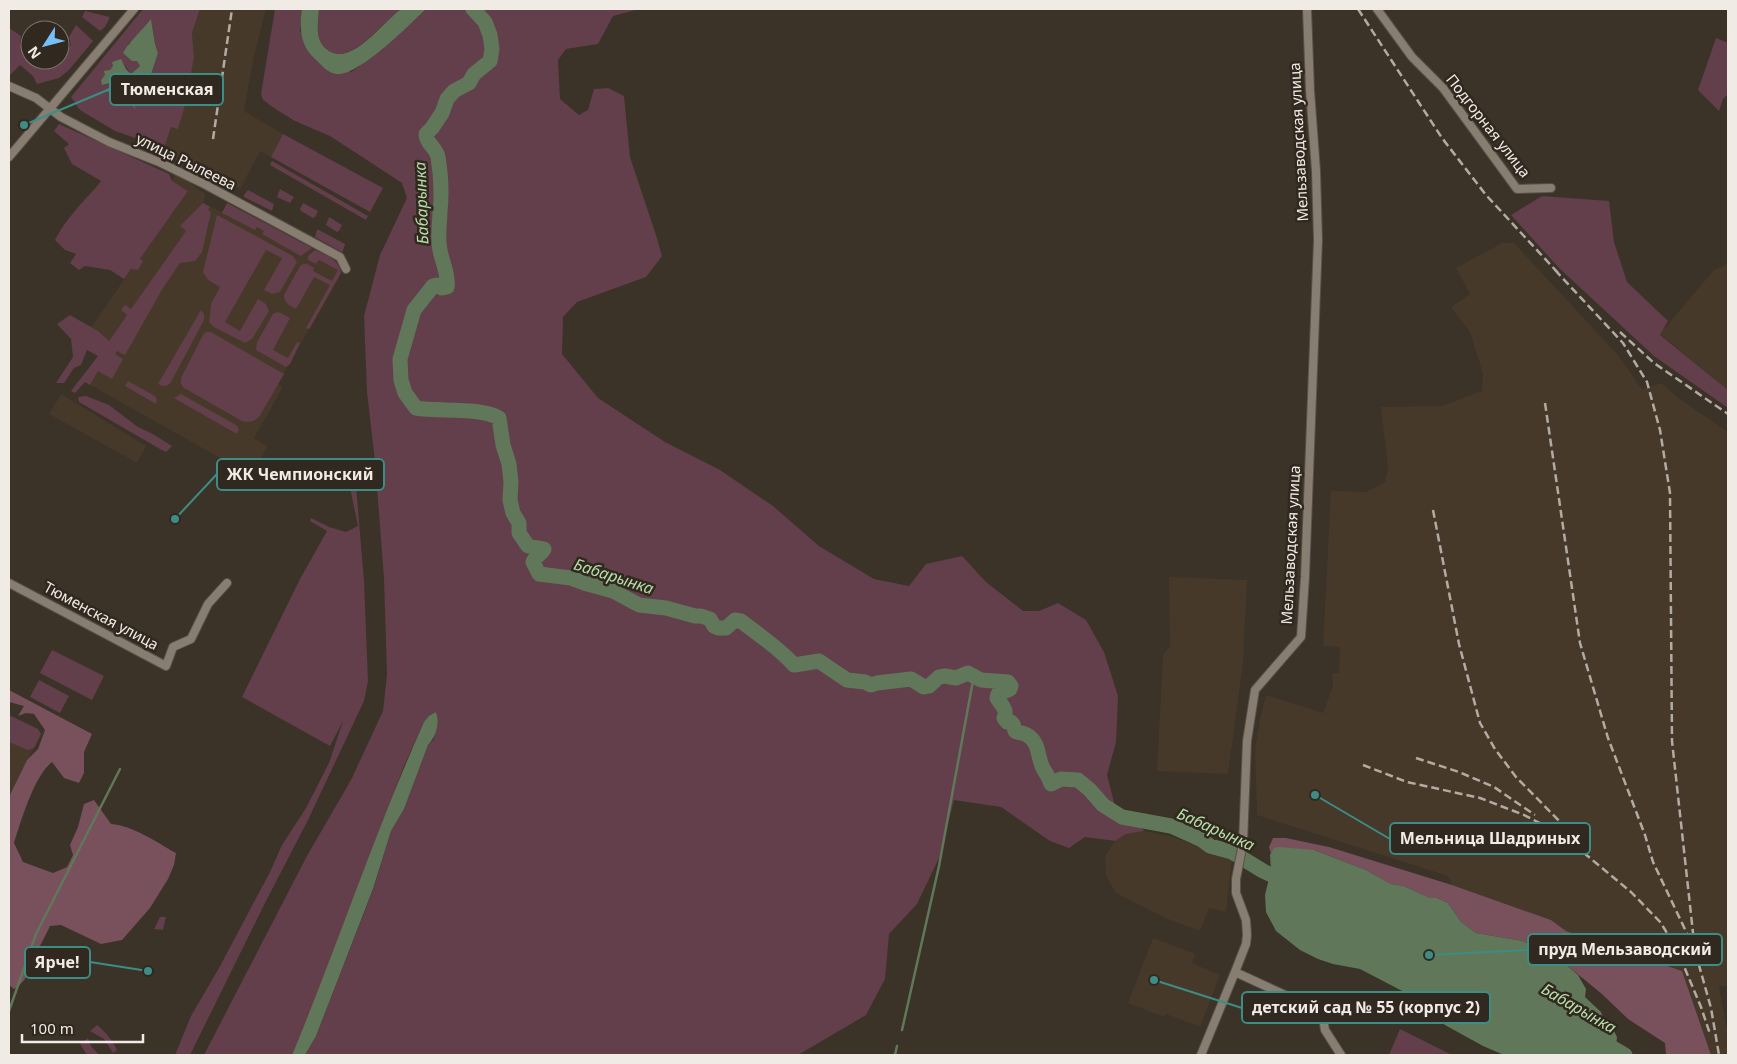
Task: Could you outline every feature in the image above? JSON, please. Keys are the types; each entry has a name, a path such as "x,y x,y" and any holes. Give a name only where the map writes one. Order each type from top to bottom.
{"street":[{"path":"9,157 134,9"},
{"name":"Мельзаводская улица","path":"1201,1055 1246,944 1246,920 1236,893 1243,843 1247,741 1255,690 1301,637 1318,240 1307,9"},
{"name":"Подгорная улица","path":"1377,9 1412,57 1443,88 1517,189 1551,188"},
{"name":"улица Рылеева","path":"9,86 36,98 61,117 109,142 158,162 206,185 340,257 346,269"},
{"name":"Тюменская улица","path":"9,583 166,666 173,647 191,639 208,604 227,583"},
{"path":"1235,972 1322,1012 1325,1030 1341,1055"}],"shaded area":[{"path":"143,9 200,9 192,33 194,57 186,102 178,129 171,127 164,148 115,131 80,110 71,97","holes":["151,20 158,53 150,78 156,90 145,85 141,94 131,101 135,108 121,97 106,90 111,87 110,83 103,85 101,80 120,59 131,74 140,66 128,44"]},
{"path":"200,9 266,9 253,60 244,111 283,134 271,157 260,151 240,189 229,183 231,177 222,178 192,165 143,148 145,142 164,147 171,126 178,128 194,57 192,33"},
{"path":"275,9 302,9 300,31 351,72 377,53 426,9 639,9 613,16 598,44 566,49 558,60 560,99 579,115 588,110 594,89 608,88 624,96 630,157 662,256 646,277 577,302 563,317 562,354 598,398 665,442 720,470 773,506 819,546 874,579 909,586 926,564 962,556 986,582 1023,611 1039,611 1058,603 1086,620 1104,652 1118,696 1116,742 1107,775 1115,806 1129,814 1144,831 1126,834 1115,841 1085,837 1069,848 1050,841 1001,807 954,800 939,858 917,904 889,934 885,979 866,1015 798,1055 305,1055 316,1036 373,890 391,831 404,809 428,745 434,739 436,712 424,722 404,766 326,974 292,1055 204,1055 308,854 351,780 383,711 387,675 384,578 375,461 367,392 364,316 380,255 407,198 402,183 330,136 295,121 263,100 261,94"},
{"path":"319,9 401,9 367,40 347,52 338,54 329,51 321,43 318,32"},
{"path":"85,11 110,17 105,27 100,31 82,17"},
{"path":"76,25 93,41 70,69 71,45 70,35"},
{"path":"9,28 20,35 20,65 9,76"},
{"path":"1716,38 1728,41 1728,94 1723,99 1719,111 1698,90"},
{"path":"26,70 69,70 59,78 37,84 33,76"},
{"path":"59,124 169,174 172,181 188,191 140,259 143,261 138,270 131,269 124,279 110,270 85,266 79,270 70,263 76,254 65,250 55,240 70,217 101,181 72,164 64,148 69,144 54,131"},
{"path":"283,134 383,188 370,212 271,157"},
{"path":"272,161 368,216 366,220 270,165"},
{"path":"176,174 206,194 203,203 222,212 227,203 337,262 340,267 341,273 278,384 283,387 254,438 267,446 252,476 85,382 186,231 108,342 91,328 188,191 171,181"},
{"path":"280,189 294,197 290,203 277,197"},
{"path":"248,190 274,204 272,211 244,197"},
{"path":"1542,196 1609,201 1614,242 1627,282 1668,321 1660,335 1728,390 1728,408 1654,356 1559,268 1511,215"},
{"path":"203,203 210,207 208,210 211,212 202,252 195,261 180,263 163,288 125,355 117,351 115,354 123,359 112,379 98,371 90,385 85,382 75,393 71,391 98,356 87,350 81,365 74,368 64,383 56,383 73,357 71,339 57,324 70,315 98,331 109,341 127,315 121,310 125,305 131,309 186,231 180,226"},
{"path":"227,203 312,248 301,256 262,234 264,231 257,227 255,230 222,213"},
{"path":"303,203 318,211 315,217 313,218 301,211"},
{"path":"217,215 293,256 297,262 280,292 272,294 264,290 282,258 266,250 225,322 240,331 258,299 266,304 269,311 252,339 245,343 214,327 209,322 211,304 220,287 208,280 203,272"},
{"path":"329,217 342,225 339,231 337,232 326,225"},
{"path":"317,230 345,244 343,251 315,237"},
{"path":"1502,243 1514,243 1617,354 1642,389 1661,383 1681,400 1728,432 1728,986 1719,986 1726,1026 1728,1027 1728,1055 1711,1055 1682,971 1566,931 1551,920 1452,885 1448,876 1257,815 1255,750 1266,695 1323,713 1333,686 1332,673 1339,673 1340,647 1323,646 1331,491 1366,492 1385,482 1388,468 1381,407 1442,406 1482,391 1483,373 1470,332 1451,307 1470,294 1456,268"},
{"path":"315,250 335,261 341,273 308,329 306,328 330,285 314,277 296,309 286,302 284,295 300,266 304,264 314,268 313,271 332,281 338,270 319,260 316,264 308,260 308,256"},
{"path":"1728,264 1728,390 1660,334 1714,270"},
{"path":"201,310 204,314 204,320 171,382 165,386 158,384"},
{"path":"277,312 290,318 273,350 288,358 297,342 300,343 290,364 286,367 256,350 257,342 273,314"},
{"path":"206,332 211,332 284,374 259,417 255,420 249,422 242,421 184,388 181,384 181,378"},
{"path":"128,381 155,396 156,404 125,386"},
{"path":"61,394 146,446 137,463 49,414"},
{"path":"181,394 236,425 239,429 237,434 174,398"},
{"path":"86,396 109,405 138,427 172,446 166,452 79,402 78,397"},
{"path":"349,471 355,474 364,581 368,681 364,701 308,820 190,1055 175,1055 191,1016 219,968 270,872 282,845 306,808 329,763 343,721 330,746 242,697 300,579 327,531 310,521 311,518 329,527 346,532 358,526"},
{"path":"1169,577 1247,580 1243,662 1228,774 1157,771 1163,655 1170,646"},
{"path":"52,650 104,676 92,700 40,673"},
{"path":"39,680 69,696 60,713 30,697"},
{"path":"9,690 92,734 84,752 84,773 79,783 64,778 52,762 39,777 29,799 14,843 23,862 53,873 67,867 73,855 70,845 78,827 84,804 94,800 111,824 136,831 176,853 174,865 168,879 150,908 122,940 101,944 61,925 50,926 26,977 14,989 9,985 9,797 27,760 38,749 45,730 34,714 26,713 18,716 24,706 9,702"},
{"path":"9,715 38,729 41,734 9,797"},
{"path":"9,715 38,729 41,734 34,748 28,750 9,742"},
{"path":"1144,831 1170,836 1232,858 1226,912 1209,908 1200,931 1168,919 1116,893 1106,876 1105,856 1115,841 1126,834"},
{"path":"1273,838 1286,838 1329,847 1452,885 1551,920 1566,931 1682,971 1711,1055 1666,1055 1665,1043 1628,1019 1602,994 1564,963 1523,941 1476,933 1461,922 1448,903 1437,898 1430,898 1404,886 1391,884 1366,870 1314,850 1271,854 1269,847"},
{"path":"160,917 166,917 163,930 154,929"},
{"path":"1153,938 1195,954 1192,963 1220,975 1200,1027 1166,1014 1164,1017 1128,1003"},
{"path":"97,1025 106,1033 115,1046 117,1050 113,1053 104,1039 90,1031"},
{"path":"1400,1029 1452,1055 1389,1055"},
{"path":"88,1038 91,1046 99,1055 87,1055 80,1044"}],"water":[{"path":"302,9 319,9 318,32 321,43 329,51 338,54 348,52 367,40 401,9 426,9 370,59 346,72 334,74 325,68 306,48 301,29"},
{"path":"151,19 158,53 150,78 157,91 145,85 141,94 131,101 136,109 122,97 116,98 106,90 110,87 110,83 102,85 101,80 105,75 104,71 110,70 113,66 112,62 121,59 131,74 140,66 137,61 132,61 123,53"},
{"path":"436,712 438,721 435,734 428,745 404,809 391,831 373,889 316,1036 305,1055 292,1055 406,763 424,722"},
{"path":"1274,848 1314,850 1366,870 1391,884 1404,886 1430,898 1437,898 1448,903 1461,922 1476,933 1523,941 1564,963 1578,975 1586,989 1585,997 1601,1012 1607,1027 1614,1031 1617,1037 1615,1055 1504,1055 1445,1025 1408,994 1360,969 1333,964 1300,950 1276,931 1266,912 1265,895 1271,870 1270,855"}],"waterway":[{"name":"Бабарынка","path":"473,9 485,22 490,35 492,49 490,61 474,74 469,83 454,91 447,99 442,113 426,134 437,154 439,164 441,191 439,240 447,278 447,287 433,286 414,310 400,359 401,380 405,393 416,408 481,412 499,418 503,445 509,464 510,500 513,513 519,523 519,533 528,546 544,549 533,562 539,574 571,578 613,591 639,605 666,608 701,616 710,619 714,626 718,628 726,628 735,620 741,621 775,647 794,665 819,661 847,680 865,682 871,685 911,679 924,687 929,686 939,677 956,678 968,673 981,680 1008,682 1011,686 1010,689 998,694 997,698 1005,710 1004,718 1007,722 1013,724 1015,731 1027,735 1035,742 1042,766 1051,784 1061,779 1078,780 1103,805 1122,817 1171,826 1202,840 1210,846 1232,852 1263,871 1289,883"},
{"path":"902,1030 939,866 974,675"},
{"path":"9,1011 36,934 120,769"},
{"name":"Бабарынка","path":"1599,1040 1625,1055"},
{"path":"895,1055 897,1046"}],"railway":[{"path":"213,139 232,9"},
{"path":"1358,9 1442,138 1486,195 1560,275"},
{"path":"1555,270 1623,343 1647,382 1660,430 1670,493 1672,741 1695,951 1711,1008 1719,1055"},
{"path":"1620,332 1654,363 1728,414"},
{"path":"1545,403 1580,643 1608,738 1645,835 1653,862 1691,942"},
{"path":"1433,510 1459,644 1480,723 1495,749 1516,777 1574,836"},
{"path":"1416,758 1459,772 1494,787 1535,815"},
{"path":"1363,765 1407,782 1480,798 1524,815 1561,834 1631,892 1661,923 1678,952 1710,1034"}],"place":[{"name":"Тюменская","path":"24,125"},
{"name":"ЖК Чемпионский","path":"175,519"},
{"name":"Мельница Шадриных","path":"1315,795"},
{"name":"пруд Мельзаводский","path":"1429,955"},
{"name":"Ярче!","path":"148,971"},
{"name":"детский сад № 55 (корпус 2)","path":"1154,980"}]}
